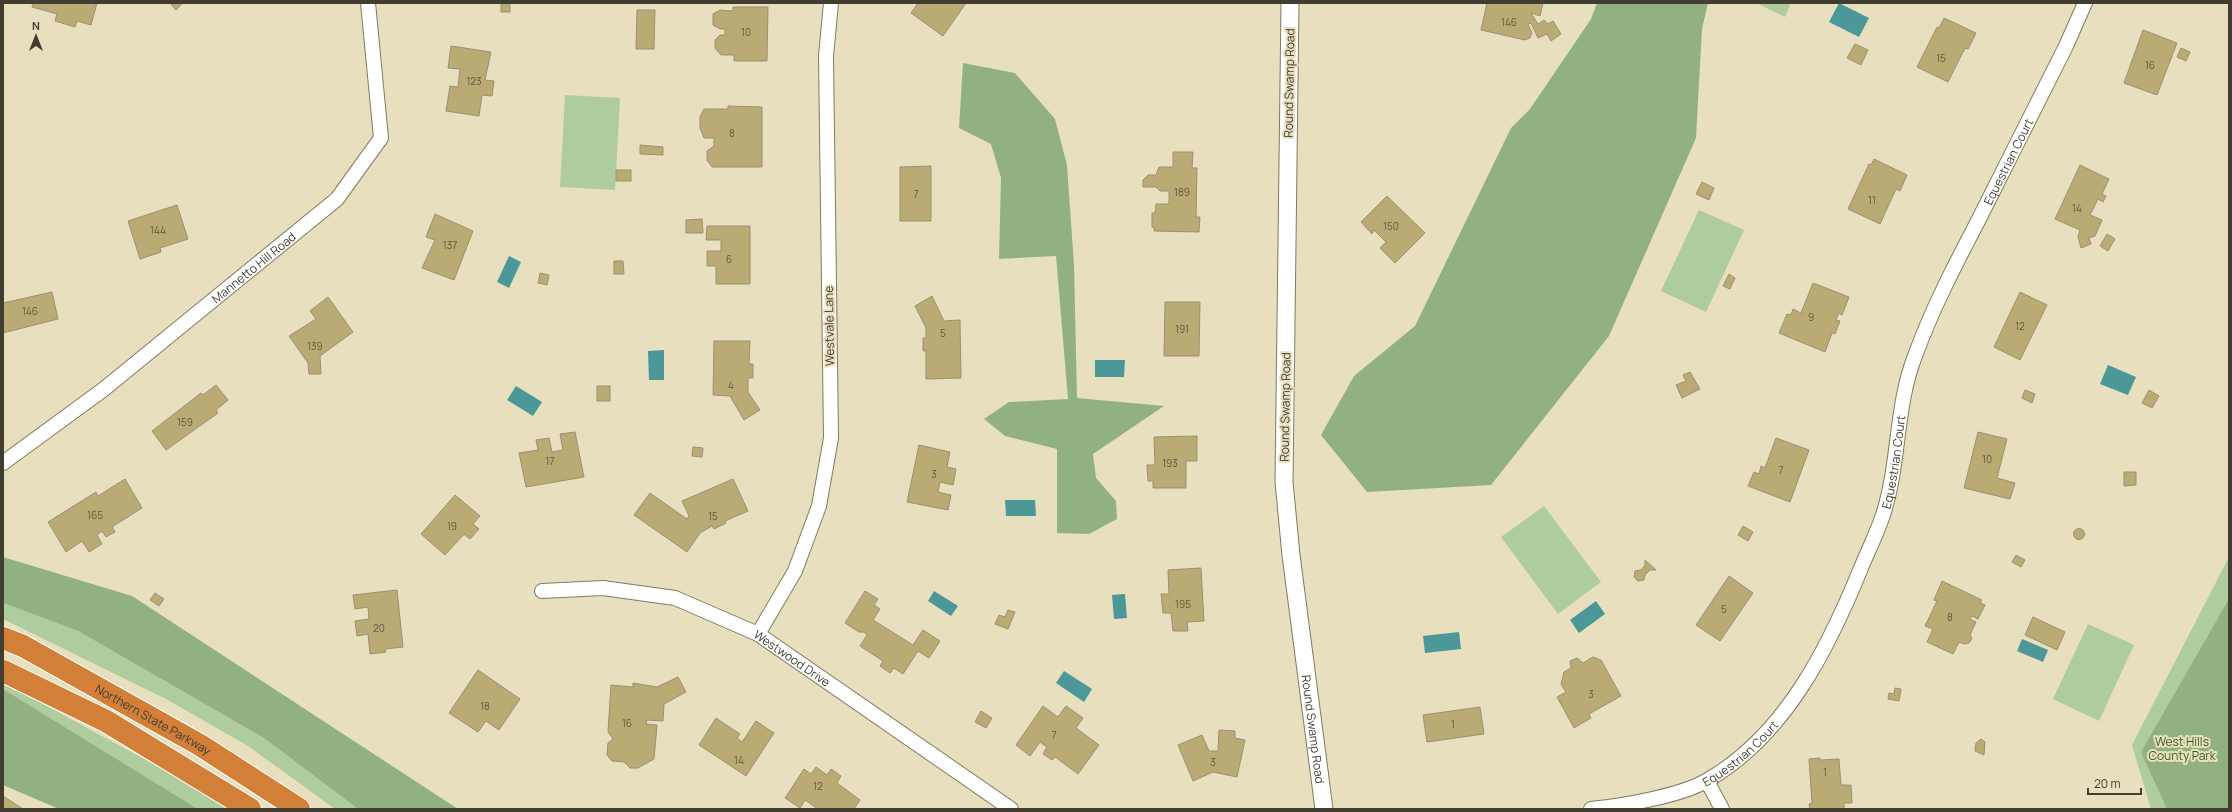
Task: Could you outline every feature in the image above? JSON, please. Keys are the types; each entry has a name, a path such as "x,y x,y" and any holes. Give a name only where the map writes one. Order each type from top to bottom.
{"highway":[{"name":"Northern State Parkway","path":"3,638 24,646 200,745 299,809"},
{"name":"Northern State Parkway","path":"3,671 106,721 250,809"}],"street":[{"name":"Mannetto Hill Road","path":"3,463 104,389 337,199 381,138 368,3"},
{"name":"Westvale Lane","path":"758,634 795,571 819,506 831,438 826,56 831,3"},
{"name":"Round Swamp Road","path":"1290,3 1284,482 1291,554 1324,809"},
{"name":"Equestrian Court","path":"1590,809 1685,791 1707,781 1746,753 1781,716 1816,666 1851,593 1883,514 1895,458 1900,411 1914,358 1938,301 2066,46 2085,3"},
{"name":"Westwood Drive","path":"542,591 604,588 675,598 758,634 1011,809"},
{"path":"1707,781 1722,809"}],"green space":[{"path":"1597,3 1708,3 1702,29 1696,138 1609,336 1491,485 1367,492 1321,435 1354,376 1415,326 1511,128 1530,109 1591,19"},
{"path":"1756,3 1791,3 1785,17"},
{"path":"963,63 1015,73 1055,119 1067,165 1074,265 1077,398 1164,406 1093,454 1096,478 1116,501 1117,519 1089,534 1057,533 1057,449 1005,436 984,419 1009,402 1068,399 1056,256 999,259 1001,178 991,144 959,128"},
{"path":"565,95 620,98 615,190 560,187"},
{"path":"1699,210 1744,230 1706,312 1661,291"},
{"path":"1544,506 1601,582 1558,614 1501,537"},
{"path":"3,557 132,596 458,809 358,809 264,738 78,631 3,603"},
{"name":"West Hills County Park","path":"2229,557 2229,809 2151,809 2132,745"},
{"name":"West Hills County Park","path":"2229,599 2229,809 2167,809 2141,752"},
{"path":"3,603 78,631 264,738 358,809 335,809 248,746 166,699 3,619"},
{"path":"2088,624 2134,645 2099,721 2053,699"},
{"path":"3,682 166,771 227,809 198,809 3,689"},
{"path":"3,689 198,809 59,809 3,785"}],"water":[{"path":"1839,3 1869,18 1859,37 1829,22"},
{"path":"509,256 521,262 509,288 497,282"},
{"path":"664,350 664,380 649,380 648,351"},
{"path":"1095,360 1125,360 1124,377 1095,377"},
{"path":"2108,365 2136,377 2128,395 2100,384"},
{"path":"516,386 542,402 533,416 507,400"},
{"path":"1005,500 1035,500 1036,516 1006,516"},
{"path":"934,591 958,606 951,616 928,601"},
{"path":"1125,594 1127,618 1114,619 1112,595"},
{"path":"1596,601 1605,614 1579,633 1570,620"},
{"path":"1459,632 1461,649 1425,653 1423,636"},
{"path":"2022,639 2048,650 2043,662 2017,651"},
{"path":"1064,671 1092,689 1084,702 1056,683"}],"building":[{"path":"33,3 97,3 91,25 77,21 75,27 55,21 57,14 32,7"},
{"path":"170,3 183,3 176,10"},
{"path":"501,3 510,3 510,12 501,12"},
{"path":"918,3 966,3 943,36 911,13"},
{"path":"1487,3 1543,3 1540,16 1531,13 1538,24 1544,20 1548,24 1553,21 1561,34 1551,41 1547,34 1538,38 1531,23 1528,24 1532,33 1530,38 1525,40 1481,30"},
{"path":"733,7 768,7 767,61 734,61 734,55 721,55 715,48 715,40 720,35 725,35 725,29 720,29 713,25 713,14 720,10 733,11"},
{"path":"637,10 655,10 654,49 636,49"},
{"path":"1944,18 1976,33 1968,49 1965,48 1948,82 1917,67 1937,27 1939,28"},
{"path":"2143,30 2177,43 2157,95 2124,83"},
{"path":"1855,44 1868,50 1861,65 1847,58"},
{"path":"451,46 491,52 485,80 494,81 492,96 482,95 479,116 446,111 450,86 458,87 460,69 448,68"},
{"path":"2181,48 2190,52 2186,61 2177,57"},
{"path":"728,106 762,107 762,167 712,167 707,160 707,151 714,146 714,138 704,138 700,128 700,117 704,109 728,109"},
{"path":"640,145 663,147 663,155 640,154"},
{"path":"1173,152 1193,152 1192,168 1197,168 1196,217 1200,217 1199,232 1154,231 1154,227 1152,227 1152,213 1155,213 1156,204 1169,204 1169,193 1168,191 1160,191 1156,187 1143,187 1143,180 1148,175 1156,175 1159,167 1173,167"},
{"path":"1874,159 1907,175 1900,191 1896,189 1880,224 1848,209 1869,164 1871,165"},
{"path":"2080,165 2109,179 2102,194 2106,196 2103,202 2098,199 2090,215 2102,220 2095,236 2089,238 2091,244 2081,248 2078,237 2080,230 2055,219"},
{"path":"931,166 931,221 900,221 900,167"},
{"path":"616,170 631,170 631,181 616,181"},
{"path":"1702,182 1714,188 1709,200 1696,194"},
{"path":"1387,196 1425,233 1395,263 1380,248 1386,242 1374,230 1372,234 1361,222"},
{"path":"177,205 188,239 160,248 161,252 140,259 128,221"},
{"path":"435,214 473,231 454,280 422,268 435,240 426,237"},
{"path":"702,219 703,233 686,233 686,220"},
{"path":"707,226 750,226 750,284 716,284 716,266 707,266 707,251 721,251 721,240 706,240"},
{"path":"2107,234 2115,239 2108,251 2100,246"},
{"path":"614,261 623,261 624,274 614,274"},
{"path":"540,273 549,275 547,285 538,283"},
{"path":"1729,274 1735,278 1730,289 1723,286"},
{"path":"1813,283 1849,297 1842,315 1839,313 1836,320 1840,321 1835,334 1832,333 1825,352 1779,333 1787,314 1791,315 1793,309 1801,313"},
{"path":"52,292 58,319 3,333 3,303"},
{"path":"2020,292 2047,305 2020,360 1994,347"},
{"path":"932,296 944,321 960,320 961,378 926,379 926,351 923,351 923,338 926,338 926,328 915,306"},
{"path":"328,297 353,332 320,356 321,374 309,374 308,363 289,336 316,319 310,311"},
{"path":"1165,302 1200,302 1199,356 1164,356"},
{"path":"714,341 750,341 749,364 753,364 753,378 748,378 748,392 760,410 744,420 730,396 713,395"},
{"path":"1690,372 1700,389 1682,398 1676,385 1686,381 1683,375"},
{"path":"216,385 228,400 216,410 218,413 166,450 152,431 201,393 203,395"},
{"path":"597,386 610,386 610,401 597,401"},
{"path":"2025,390 2035,394 2032,403 2022,398"},
{"path":"2149,390 2159,396 2152,408 2142,403"},
{"path":"575,432 584,477 526,487 519,453 538,450 536,440 549,438 552,452 563,450 560,434"},
{"path":"1978,432 2007,439 1997,478 2015,483 2010,499 1964,488"},
{"path":"1197,436 1197,461 1186,461 1186,488 1153,488 1153,481 1148,481 1147,465 1155,465 1154,437"},
{"path":"1776,438 1809,450 1790,502 1748,486 1754,472 1759,474 1761,466 1765,468"},
{"path":"919,445 950,452 947,467 956,469 953,485 940,482 938,492 951,495 948,510 907,502"},
{"path":"693,447 703,448 702,457 692,456"},
{"path":"2124,472 2136,472 2136,485 2124,486"},
{"path":"125,479 142,508 112,527 115,532 106,537 102,531 97,535 102,544 89,552 82,541 66,552 48,522 96,492 98,496"},
{"path":"733,479 748,511 725,521 726,523 714,529 712,526 700,533 687,552 634,515 650,493 687,519 689,516 682,501"},
{"path":"455,495 480,516 473,524 479,529 470,539 464,534 445,555 421,534"},
{"path":"1743,526 1753,532 1748,541 1738,535"},
{"path":"2077,529 2081,529 2083,530 2083,538 2077,539 2074,536 2074,532"},
{"path":"2016,555 2025,560 2021,567 2012,562"},
{"path":"1645,560 1656,570 1650,570 1645,575 1644,580 1638,581 1634,577 1635,571 1641,570 1645,565"},
{"path":"1201,568 1204,621 1187,622 1188,631 1173,631 1171,613 1163,613 1161,594 1169,594 1168,570"},
{"path":"1729,576 1753,593 1720,641 1696,625"},
{"path":"1942,581 1982,600 1980,603 1985,605 1978,619 1972,616 1970,619 1976,622 1970,635 1972,638 1969,643 1964,644 1959,642 1953,654 1927,642 1933,629 1925,626 1937,601 1934,600"},
{"path":"397,590 403,647 385,649 386,652 370,654 368,634 357,636 355,621 369,619 368,607 355,609 353,595"},
{"path":"865,591 878,599 874,605 880,609 873,620 913,645 923,630 940,641 929,658 918,651 903,674 894,668 890,673 880,666 883,661 860,646 867,635 845,623"},
{"path":"155,593 164,599 159,606 150,600"},
{"path":"1008,610 1015,612 1008,629 995,624 999,615 1005,617"},
{"path":"2033,617 2065,632 2057,650 2025,635"},
{"path":"1593,657 1601,660 1621,696 1589,714 1591,718 1574,728 1557,697 1566,692 1561,684 1564,672 1571,668 1570,661 1577,658 1583,663"},
{"path":"478,670 520,699 499,730 486,721 478,732 449,713"},
{"path":"678,677 686,692 664,704 663,721 647,720 646,724 657,725 654,759 638,768 630,768 624,762 612,761 607,755 608,743 613,739 608,732 611,685 633,687 633,683 657,687"},
{"path":"1895,688 1901,689 1899,701 1888,699 1889,693 1894,694"},
{"path":"1043,706 1058,717 1066,706 1083,718 1076,728 1099,745 1078,774 1055,757 1052,760 1043,754 1047,747 1040,742 1030,756 1016,745"},
{"path":"1480,707 1484,734 1427,742 1423,715"},
{"path":"981,711 992,718 986,728 975,722"},
{"path":"716,718 740,734 737,738 742,742 756,721 774,733 746,776 699,745"},
{"path":"1219,730 1235,731 1235,738 1245,740 1237,777 1213,772 1193,781 1178,745 1202,735 1209,751 1218,751"},
{"path":"1981,739 1985,742 1984,755 1975,751 1976,743"},
{"path":"1820,758 1820,760 1839,759 1841,785 1851,785 1852,803 1844,803 1844,809 1810,809 1809,804 1812,803 1809,759"},
{"path":"816,767 827,775 831,769 841,776 837,783 860,800 854,809 818,809 805,800 800,808 785,798 804,769 811,774"},
{"path":"3,796 23,809 3,809"}]}
